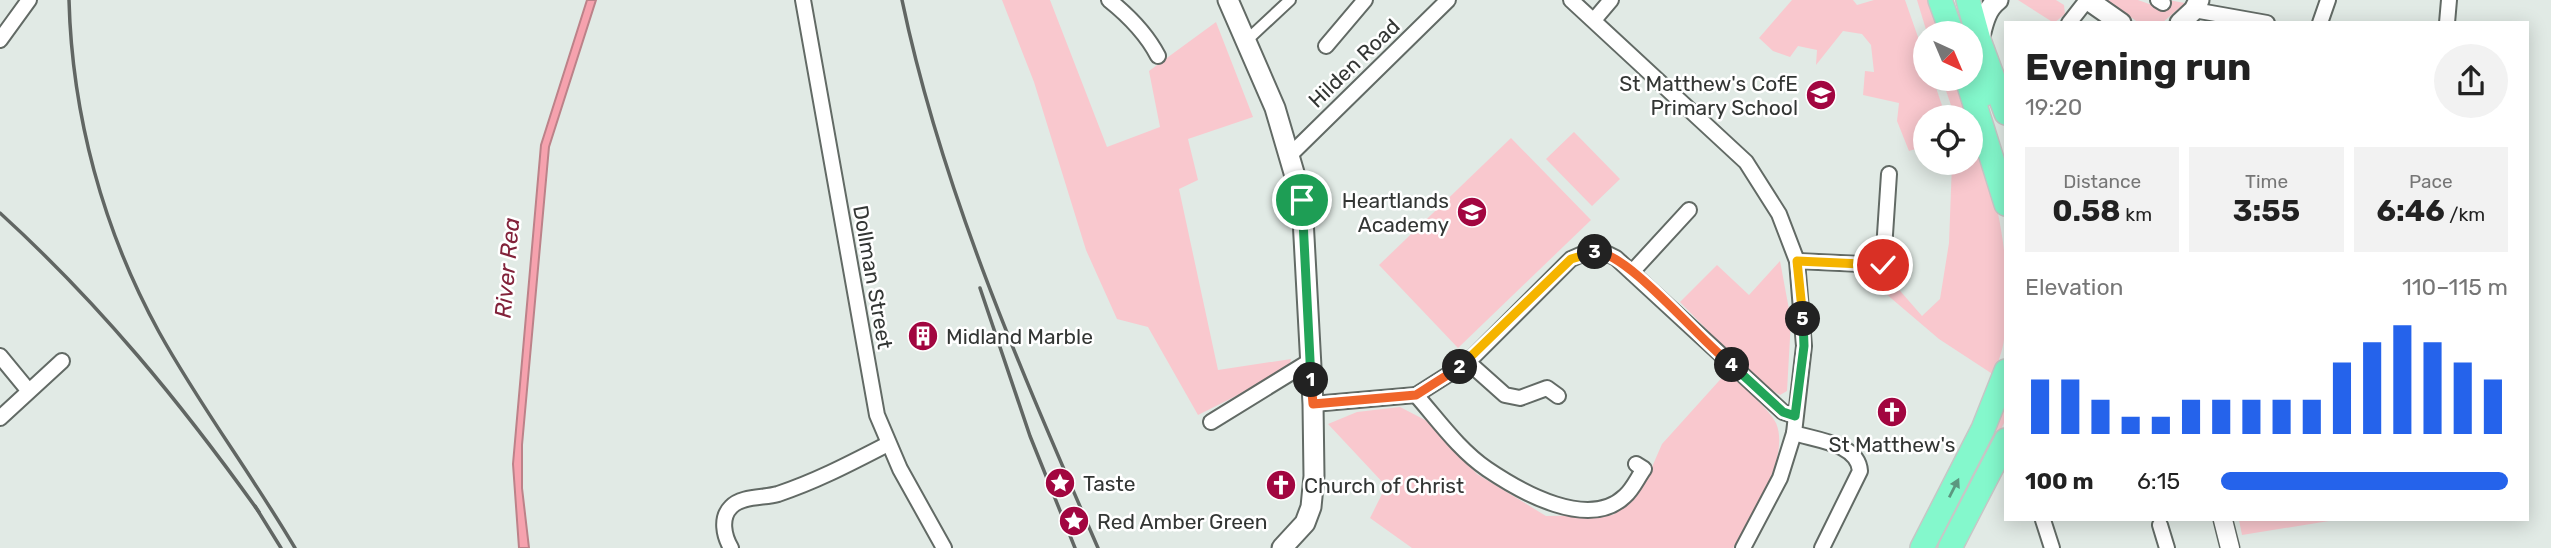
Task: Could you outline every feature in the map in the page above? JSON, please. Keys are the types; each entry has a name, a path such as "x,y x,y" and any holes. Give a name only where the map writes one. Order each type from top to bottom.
{"main road":[{"path":"1228,0 1275,108 1302,200 1313,404 1314,476 1311,506 1305,523 1282,548"},
{"path":"1983,21 1991,5 1998,0"},
{"path":"2088,0 2118,21"},
{"path":"1953,1 1963,21"},
{"path":"1952,21 1953,1"},
{"path":"1983,64 2004,109"},
{"path":"1983,87 1990,117 1995,167"},
{"path":"1971,91 2004,197"},
{"path":"1922,548 1983,429 2004,376"},
{"path":"1950,548 2004,444"}],"street":[{"path":"0,40 29,0"},
{"name":"Dollman Street","path":"803,0 877,415 888,444 944,548"},
{"path":"1109,0 1130,17 1158,56"},
{"path":"1246,41 1290,0"},
{"path":"1326,46 1365,0"},
{"name":"Hilden Road","path":"1289,156 1448,0"},
{"path":"1571,0 1746,162 1779,214 1797,261 1804,346 1794,433 1780,478 1743,548"},
{"path":"1594,20 1611,0"},
{"path":"2071,21 2088,0"},
{"path":"2321,21 2328,0"},
{"path":"2447,21 2449,0"},
{"path":"2191,11 2254,21"},
{"path":"1797,261 1883,265 1889,174"},
{"path":"1632,272 1684,226 1689,210"},
{"path":"1313,404 1416,395 1468,362 1571,259 1602,251 1616,258 1632,272 1783,412 1795,416"},
{"path":"0,356 28,390"},
{"path":"0,418 62,361"},
{"path":"1211,422 1310,361"},
{"path":"1468,362 1505,396 1520,398 1550,388"},
{"path":"1416,395 1461,446 1486,469 1557,507 1596,511 1625,497 1643,469"},
{"path":"1794,433 1847,449 1859,464 1860,471 1822,548"},
{"path":"728,543 724,522 728,509 738,502 770,496 813,482 888,444"},
{"path":"2043,521 2052,548"},
{"path":"2223,521 2230,548"},
{"path":"2160,526 2167,548"}],"shaded area":[{"path":"587,0 596,0 549,147 522,445 522,488 529,548 519,548 513,464 541,145"},
{"path":"1002,0 1050,0 1107,147 1160,127 1149,71 1216,22 1253,117 1188,139 1198,180 1179,189 1218,370 1291,359 1290,364 1198,415 1148,327 1117,319 1086,250 1034,82"},
{"path":"1792,0 1853,0 1857,5 1874,0 1905,0 1913,23 1913,91 1937,91 1942,105 1913,105 1913,150 1909,151 1897,121 1899,103 1863,95 1865,71 1874,72 1871,45 1862,34 1843,31 1816,65 1817,50 1798,46 1790,57 1773,51 1759,38"},
{"path":"1917,0 1929,0 1936,21 1923,21"},
{"path":"2018,0 2056,0 2064,5 2065,14 2056,21 2051,21"},
{"path":"2107,0 2138,0 2163,9 2168,0 2185,3 2164,21 2136,21"},
{"path":"1946,91 1960,91 1966,105 1951,105"},
{"path":"1574,132 1620,179 1592,206 1546,159"},
{"path":"1511,138 1591,220 1458,348 1379,265"},
{"path":"1983,156 2004,247 2004,339 1994,375 1939,339 1878,287 1888,277 1922,316 1940,299 1949,243 1952,175 1983,175"},
{"path":"1780,261 1791,320 1787,391 1780,395 1759,383 1680,302 1717,265 1749,295"},
{"path":"1727,372 1773,418 1779,437 1778,453 1766,487 1733,548 1412,548 1370,518 1386,486 1328,424 1357,412 1400,407 1427,421 1477,474 1546,516 1613,515 1645,483 1662,444"},
{"path":"2004,389 2004,423 1941,548 1928,548"},
{"path":"2239,521 2329,521 2242,535"}],"railway":[{"path":"69,0 71,43 84,129 94,171 122,253 139,293 175,360 295,548"},
{"path":"902,0 919,71 961,210 1013,347 1098,548"},
{"path":"0,213 72,283 138,356 200,432 259,512"},
{"path":"980,288 1030,436 1075,548"},
{"path":"255,506 281,548"}],"place":[{"name":"St Matthew's CofE Primary School","path":"1821,95"},
{"name":"Heartlands Academy","path":"1472,212"},
{"name":"Midland Marble","path":"923,336"},
{"name":"St Matthew's","path":"1892,412"},
{"name":"Taste","path":"1060,483"},
{"name":"Church of Christ","path":"1281,485"},
{"name":"Red Amber Green","path":"1074,521"}],"route":[{"path":"1302,200 1313,404 1416,395 1468,362 1571,259 1602,251 1616,258 1669,304 1783,412 1795,416 1804,346 1797,261 1883,265"}],"water label":[{"name":"River Rea","path":"507,268"}]}
